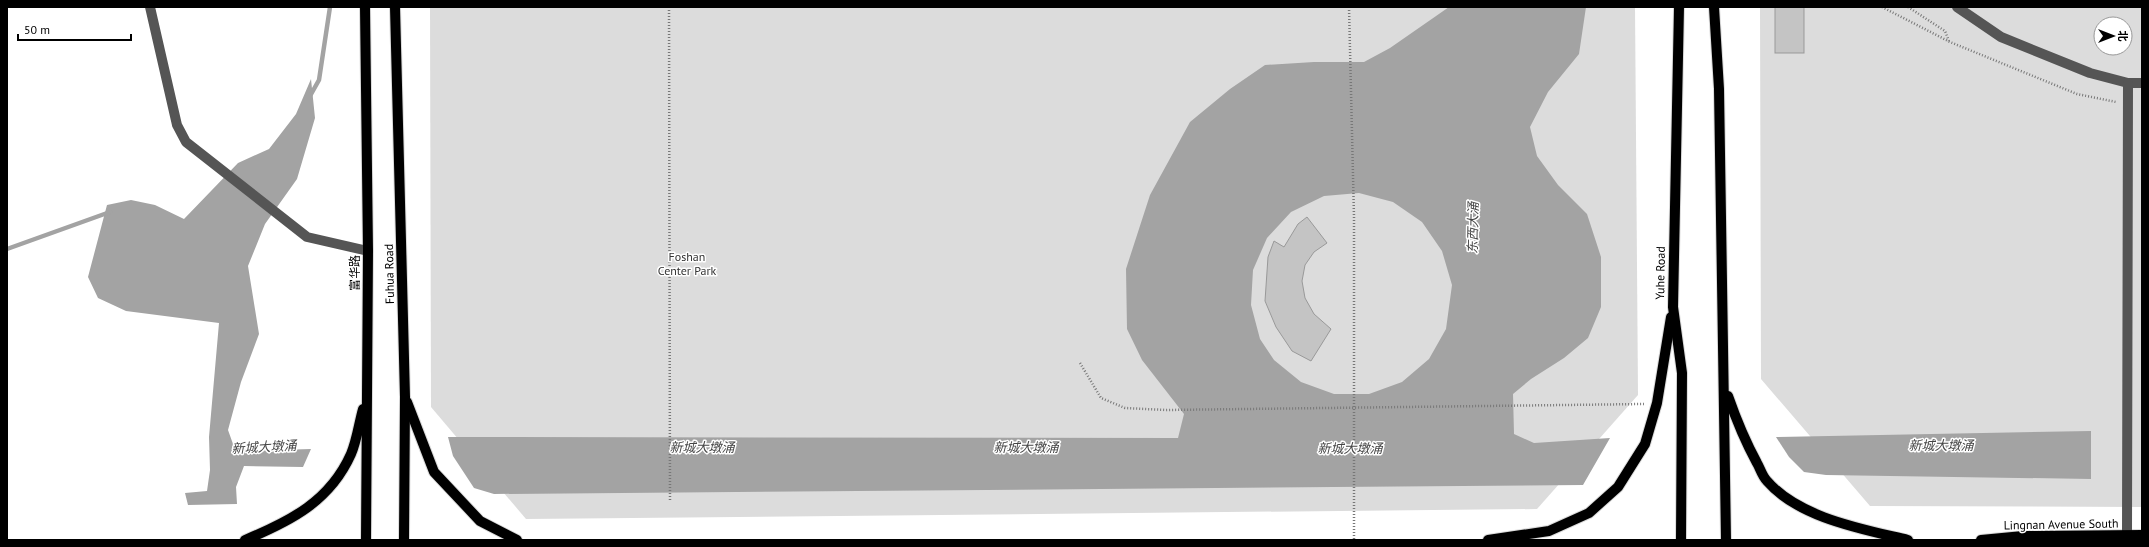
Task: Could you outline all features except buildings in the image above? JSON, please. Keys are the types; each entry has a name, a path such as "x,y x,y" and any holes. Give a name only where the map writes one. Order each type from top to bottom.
{"main road":[{"name":"富华路","path":"365,7 368,251 366,540"},
{"name":"Fuhua Road","path":"395,7 405,397 404,540"},
{"name":"Yuhe Road","path":"1679,7 1673,307 1682,373 1681,540"},
{"path":"1714,7 1719,89 1725,388 1726,540"},
{"path":"1488,540 1549,531 1589,513 1618,487 1645,444 1657,403 1673,307"},
{"path":"1725,388 1740,430 1766,481 1792,503 1842,523 1908,540"},
{"path":"245,540 297,516 329,489 352,453 367,394"},
{"path":"405,397 434,472 480,521 516,540"},
{"name":"Lingnan Avenue South","path":"1981,540 2023,536 2142,535"}],"street":[{"path":"150,7 177,125 186,142 307,237 368,251"},
{"path":"1957,7 2001,37 2090,73 2128,83 2142,84"},
{"path":"2127,535 2128,83"}],"path":[{"path":"669,7 670,502"},
{"path":"1349,7 1354,217 1354,540"},
{"path":"1882,7 1950,42 2077,94 2128,104"},
{"path":"1908,7 1945,31 1950,42"},
{"path":"1080,363 1101,398 1125,408 1166,410 1657,403"}],"green space":[{"name":"Foshan Center Park","path":"430,7 1635,7 1638,395 1537,509 526,519 431,407"},
{"path":"1760,7 2142,7 2142,507 1870,506 1761,379"}],"water":[{"path":"1449,7 1586,7 1579,54 1548,92 1530,127 1537,156 1558,185 1587,214 1601,257 1601,307 1588,338 1564,358 1531,379 1513,394 1514,434 1534,443 1610,438 1583,485 494,494 474,488 453,456 448,437 1178,438 1184,414 1142,360 1127,329 1126,269 1150,195 1190,122 1230,89 1265,65 1314,62 1364,62 1390,48","holes":["1359,193 1393,202 1422,222 1442,251 1452,285 1446,329 1429,359 1402,382 1369,394 1334,394 1301,382 1274,360 1260,339 1251,305 1253,270 1267,238 1291,212 1324,196"]},
{"path":"311,79 315,118 297,179 265,224 248,266 259,334 241,382 228,430 233,444 250,451 311,449 303,467 244,466 236,487 237,504 188,505 185,493 207,491 210,470 209,437 219,323 126,311 98,298 88,277 107,205 131,200 155,205 184,219 238,163 269,149 296,114"},
{"name":"新城大墩涌","path":"2091,431 2091,479 1826,475 1804,472 1789,457 1776,437"}],"waterway":[{"path":"310,96 319,80 330,7"},
{"path":"7,249 110,212"}],"water label":[{"name":"东西大涌","path":"1473,228"}]}
